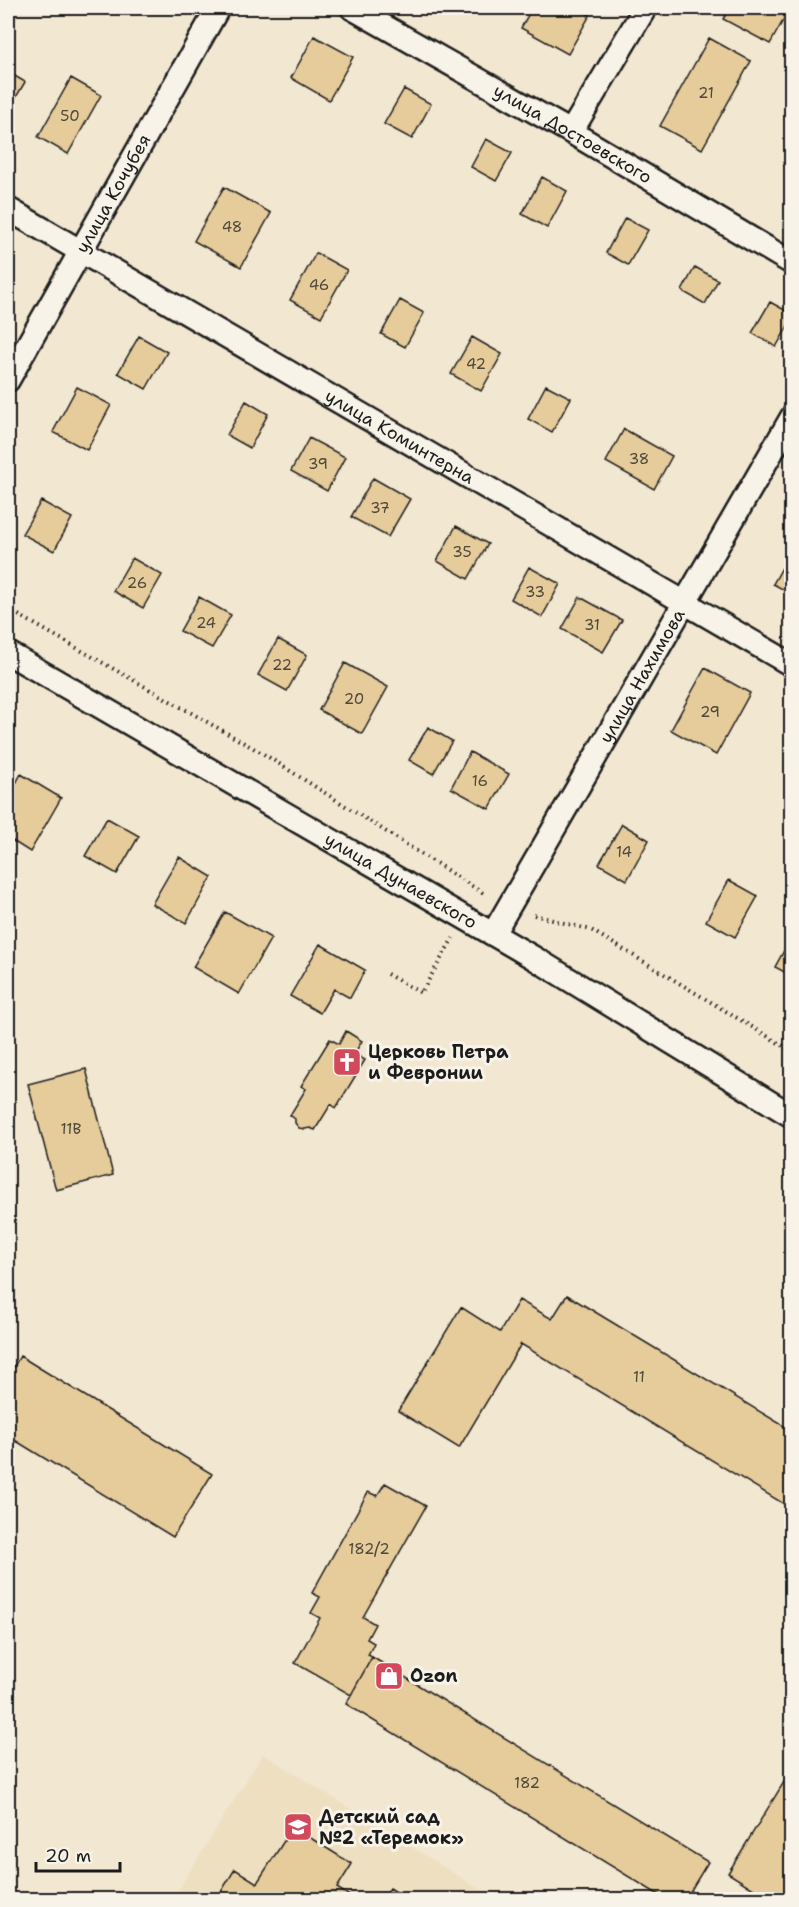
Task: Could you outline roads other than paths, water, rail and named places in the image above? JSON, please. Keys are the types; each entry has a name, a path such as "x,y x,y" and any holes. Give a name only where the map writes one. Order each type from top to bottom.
{"street":[{"name":"улица Кочубея","path":"8,380 218,8"},
{"name":"улица Достоевского","path":"352,8 571,132 792,263"},
{"path":"571,132 645,8"},
{"name":"улица Коминтерна","path":"8,209 792,665"},
{"name":"улица Нахимова","path":"493,934 792,417"},
{"name":"улица Дунаевского","path":"8,653 493,934 792,1116"}],"place":[{"name":"Церковь Петра и Февронии","path":"347,1062"},
{"name":"Ozon","path":"389,1676"},
{"name":"Детский сад №2 «Теремок»","path":"298,1827"}]}
